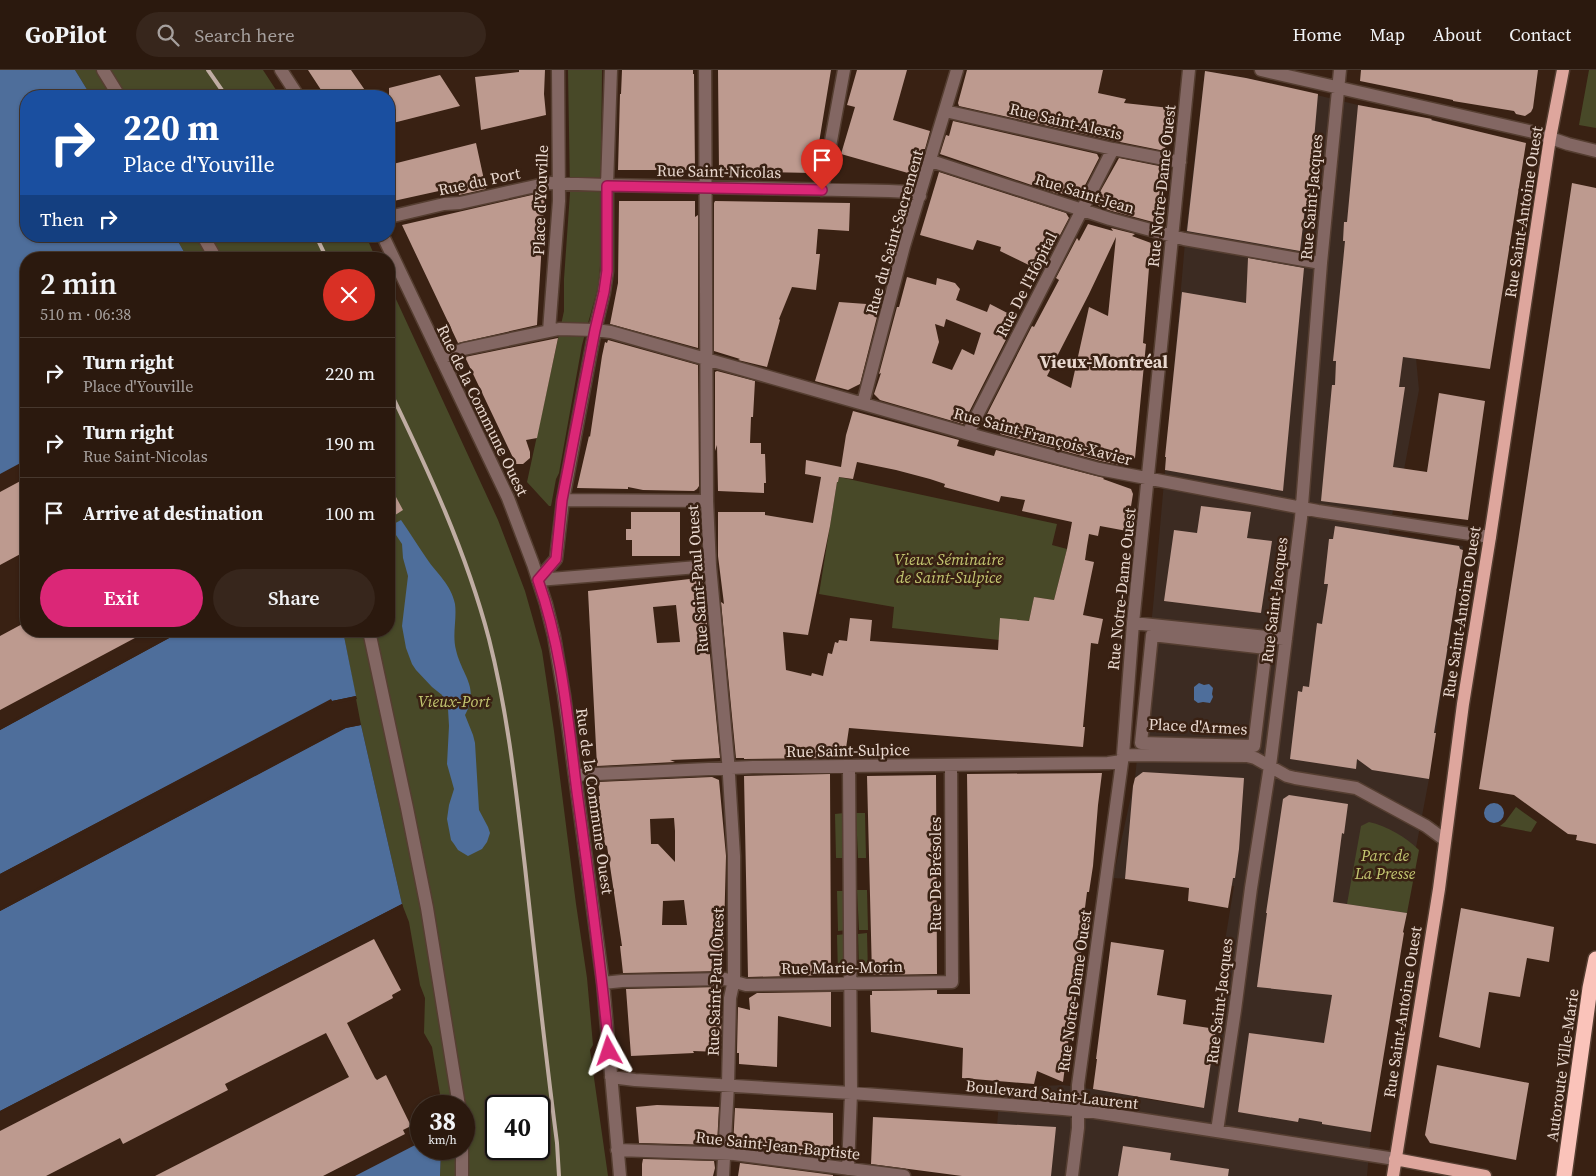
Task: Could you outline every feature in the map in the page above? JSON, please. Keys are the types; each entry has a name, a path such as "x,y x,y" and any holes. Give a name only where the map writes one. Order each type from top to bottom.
{"highway":[{"name":"Autoroute Ville-Marie","path":"1562,1176 1596,958"}],"main road":[{"name":"Rue Saint-Antoine Ouest","path":"1393,1176 1435,914 1463,704 1550,138 1563,70"},
{"name":"Boulevard Saint-Laurent","path":"1395,1159 1485,1176"}],"street":[{"path":"103,70 115,90"},
{"path":"281,70 294,90"},
{"name":"Place d'Youville","path":"549,331 559,201 558,70"},
{"path":"538,580 556,559 562,500 604,292 607,271 607,186 611,70"},
{"name":"Rue Saint-Paul Ouest","path":"704,70 708,359 707,501 710,566 734,856 734,980 730,998 724,1176"},
{"path":"822,190 844,70"},
{"name":"Rue du Saint-Sacrement","path":"863,404 904,246 957,70"},
{"name":"Rue Notre-Dame Ouest","path":"1072,1176 1078,1128 1078,1085 1122,758 1133,623 1189,70"},
{"path":"1261,70 1529,131 1596,151"},
{"name":"Rue Saint-Jacques","path":"1217,1131 1270,766 1302,507 1321,263 1340,70"},
{"name":"Rue Saint-Alexis","path":"946,111 1113,149 1180,162"},
{"name":"Rue De l'Hôpital","path":"969,434 970,427 1113,149"},
{"name":"Rue Saint-Jean","path":"931,161 1082,210 1184,239 1321,263"},
{"name":"Rue du Port","path":"395,216 549,183 559,182 607,186"},
{"name":"Rue Saint-Nicolas","path":"607,186 910,192 920,196"},
{"name":"Rue de la Commune Ouest","path":"395,261 508,498 538,580 554,636 564,695 603,982 620,1176"},
{"name":"Rue Saint-François-Xavier","path":"441,358 464,349 559,329 611,332 1099,469 1318,511 1490,537"},
{"path":"562,500 707,501"},
{"path":"538,580 710,566"},
{"path":"1133,623 1286,639"},
{"name":"Place d'Armes","path":"1152,636 1266,648 1254,746 1140,743 1152,636"},
{"path":"369,637 408,808 427,908 457,1095"},
{"name":"Place d'Armes","path":"1122,758 1246,756 1255,758 1287,776 1356,788 1426,826 1445,840"},
{"name":"Rue Saint-Sulpice","path":"575,775 728,768 1108,763 1122,758"},
{"name":"Rue De Brésoles","path":"951,766 952,982"},
{"path":"848,1169 852,1093 849,767"},
{"name":"Rue Marie-Morin","path":"603,982 725,979 734,980 746,985 952,982"},
{"name":"Boulevard Saint-Laurent","path":"611,1077 1078,1110 1395,1159"},
{"name":"Rue Saint-Jean-Baptiste","path":"617,1150 726,1154 904,1176"},
{"path":"462,1160 462,1176"}],"shaded area":[{"path":"1205,71 1246,78 1448,124 1416,358 1419,390 1400,491 1393,510 1389,533 1463,546 1429,779 1379,1043 1367,1176 993,1176 1000,1088 1063,1085 1146,1097 1146,1099 1203,1108 1216,1029 1225,941 1234,886 1113,878 1135,778 1153,607 1186,231"}],"green space":[{"path":"75,70 263,70 276,90 87,90"},
{"path":"568,70 602,70 600,266 598,287 582,345 559,473 556,479 551,506 549,506 527,482 564,311 564,279 570,193"},
{"path":"1589,70 1596,70 1596,128 1579,125"},
{"path":"178,242 369,242 373,252 184,252"},
{"name":"Vieux-Port","path":"395,297 498,520 525,591 542,651 587,978 593,1045 590,1050 608,1176 440,1176 441,1160 475,1160 475,1095 440,1095 432,1047 424,1033 425,998 420,985 409,922 402,904 361,725 344,637 395,637"},
{"name":"Vieux Séminaire de Saint-Sulpice","path":"839,477 1057,524 1052,545 1067,549 1054,600 1034,597 1029,621 1001,619 999,640 892,628 894,607 819,594"},
{"path":"1516,807 1537,822 1531,832 1500,826"},
{"path":"844,813 845,858 836,858 835,814"},
{"path":"856,813 865,813 866,858 858,858"},
{"name":"Parc de La Presse","path":"1369,822 1383,826 1396,833 1419,850 1407,913 1347,904 1361,826"},
{"path":"857,890 867,890 868,930 859,930"},
{"path":"837,891 846,891 847,930 838,931"},
{"path":"867,933 868,973 859,973 858,934"},
{"path":"846,934 848,974 838,974 837,935"}],"water":[{"path":"0,70 75,70 87,90 20,90 20,242 178,242 184,252 20,252 20,463 0,474"},
{"path":"401,520 447,585 455,604 455,644 471,697 465,715 475,743 479,810 490,833 482,849 468,856 458,850 451,840 447,819 454,789 447,764 448,709 442,695 416,670 406,648 402,626 408,576 403,558 402,544 395,534 395,523"},
{"path":"171,637 344,637 356,696 331,700 0,874 0,730"},
{"path":"1199,683 1209,684 1213,688 1213,697 1210,703 1198,703 1194,700 1194,687"},
{"path":"361,725 402,904 0,1111 0,911 345,728"},
{"path":"1490,803 1498,803 1504,809 1504,817 1498,823 1490,823 1484,817 1484,809"},
{"path":"410,1148 410,1160 441,1160 440,1176 355,1176"}],"pier":[{"path":"166,637 171,637 0,730 0,727"},
{"path":"356,696 357,699 330,703 0,877 0,874 331,699 332,701"},
{"path":"360,723 361,725 346,728 0,911 0,908 344,726"},
{"path":"402,904 403,906 0,1113 0,1111"}],"building":[{"path":"308,70 351,70 365,90 321,90"},
{"path":"519,70 545,70 544,94 546,115 481,130 475,77 519,72"},
{"path":"622,70 693,70 695,170 618,170"},
{"path":"718,70 831,70 814,173 719,171"},
{"path":"857,70 907,70 893,120 930,131 915,175 841,154 855,107 847,105"},
{"path":"967,70 1103,70 1098,93 1126,99 1124,103 1170,108 1165,151 959,106 958,103"},
{"path":"1361,70 1538,70 1533,108 1525,116 1516,114 1514,111 1453,101 1360,81"},
{"path":"1205,71 1318,94 1308,208 1305,208 1300,251 1187,231"},
{"path":"440,75 460,106 395,122 395,90 389,90 389,88"},
{"path":"1358,105 1432,119 1526,143 1490,369 1403,357 1399,387 1405,387 1393,467 1427,472 1439,393 1485,401 1468,520 1321,501 1332,385 1335,385 1336,361 1333,361 1345,241 1343,241 1344,222 1347,222"},
{"path":"953,121 1097,154 1099,158 1078,199 1057,192 1058,194 940,154 946,135 949,136"},
{"path":"476,143 486,189 459,195 457,187 395,201 395,163"},
{"path":"1119,158 1164,167 1158,219 1153,222 1112,211 1098,205 1096,199"},
{"path":"939,172 1066,213 1069,218 1041,271 1000,251 1001,247 977,240 973,250 920,235"},
{"path":"1572,183 1596,188 1596,844 1576,840 1577,835 1568,834 1514,795 1479,789"},
{"path":"545,192 537,325 458,343 402,225"},
{"path":"619,201 695,201 695,217 698,215 698,348 610,324 618,283"},
{"path":"715,201 850,203 849,231 818,229 816,254 820,254 816,290 792,287 779,319 767,367 738,360 740,359 714,351"},
{"path":"1088,224 1113,231 1111,228 1135,234 1132,236 1151,243 1143,343 1146,344 1135,458 1124,466 1000,434 1001,431 981,426 1032,326 1034,327 1059,280 1056,278 1077,238 1079,241","holes":["1116,237 1108,316 1089,307 1071,388 1047,376"]},
{"path":"1248,258 1304,268 1283,491 1165,470 1182,292 1246,303"},
{"path":"907,277 936,285 937,278 955,283 960,289 956,300 987,312 990,304 1017,318 963,424 880,400 874,394 897,307 899,307","holes":["946,319 981,333 974,355 962,349 952,370 932,363 939,342 935,324 944,327"]},
{"path":"839,302 880,305 860,384 848,390 815,381"},
{"path":"558,338 537,438 526,440 530,458 523,464 516,464 465,357"},
{"path":"608,340 698,365 699,486 694,491 643,490 628,487 628,489 577,488 590,437 602,356 605,342 607,343"},
{"path":"715,372 755,381 750,443 761,443 761,454 765,454 766,483 764,483 764,493 718,491 717,445 715,451"},
{"path":"853,411 959,440 957,446 994,456 996,450 1104,478 1131,489 1133,494 1127,531 1100,526 1098,536 1089,534 1085,560 1094,562 1083,615 1103,619 1098,644 1091,643 1083,727 1085,727 1083,747 849,728 845,755 830,755 830,758 736,758 721,602 724,604 718,556 718,512 765,512 765,515 813,523 821,477 805,474 806,460 841,467 846,435","holes":["857,462 896,470 945,484 944,487 999,502 1001,496 1025,500 1022,511 1072,522 1054,600 1034,597 1029,621 1000,618 998,650 870,641 872,620 850,618 847,641 839,640 838,643 835,642 832,654 828,653 823,676 812,673 811,676 786,670 783,632 808,635 839,477 853,479"]},
{"path":"20,481 20,554 0,565 0,492"},
{"path":"395,498 403,510 395,515"},
{"path":"1201,506 1251,512 1247,538 1272,541 1261,613 1164,601 1174,530 1197,533"},
{"path":"631,512 680,512 680,556 632,556 632,540 626,540 626,529 631,529"},
{"path":"1335,526 1459,546 1463,550 1434,733 1436,733 1429,779 1372,770 1357,759 1356,769 1290,759 1298,691 1302,692 1303,686 1309,687 1317,623 1322,624 1328,584 1324,584 1329,539 1333,539"},
{"path":"698,578 703,583 720,758 597,766 588,591","holes":["676,605 680,642 657,643 653,607"]},
{"path":"20,625 20,637 137,637 0,710 0,636"},
{"path":"1143,772 1244,778 1239,849 1228,908 1188,901 1189,888 1125,879 1133,786 1135,778"},
{"path":"1102,773 1093,866 1089,892 1087,892 1080,947 1082,947 1063,1082 1037,1071 1034,1084 962,1078 963,1048 871,1032 870,995 872,995 872,991 937,990 937,994 970,994 967,774"},
{"path":"830,774 831,975 748,977 744,776"},
{"path":"936,775 937,974 872,975 867,776"},
{"path":"712,777 719,780 726,856 723,971 623,973 620,946 622,946 607,846 605,845 598,796 600,796 598,782","holes":["674,818 675,831 675,862 658,844 651,844 650,819","684,900 687,925 662,925 663,901"]},
{"path":"1289,795 1348,804 1344,834 1342,833 1333,902 1407,913 1371,1132 1299,1118 1298,1122 1238,1112 1249,1033 1324,1043 1332,995 1257,987 1283,799"},
{"path":"1461,908 1554,927 1549,962 1527,958 1520,997 1489,992 1480,1048 1439,1037"},
{"path":"374,939 401,990 392,995 393,998 347,1023 375,1078 377,1080 386,1075 410,1126 403,1130 405,1134 323,1176 155,1176 349,1077 326,1033 225,1084 228,1090 123,1144 120,1138 46,1176 0,1176 0,1131"},
{"path":"1111,942 1164,950 1157,995 1186,1000 1183,1024 1216,1029 1204,1108 1093,1089"},
{"path":"722,987 721,1052 693,1051 694,1053 631,1056 626,989"},
{"path":"831,992 831,1027 778,1016 777,1067 739,1064 739,1053 737,1053 738,1007 750,1010 749,998 757,993"},
{"path":"1437,1065 1529,1083 1516,1160 1430,1143 1425,1135"},
{"path":"657,1105 719,1107 717,1145 639,1143 636,1107"},
{"path":"735,1108 833,1113 833,1159 733,1146"},
{"path":"873,1117 1056,1127 1051,1176 962,1176 871,1164"},
{"path":"1123,1146 1171,1153 1170,1160 1229,1169 1228,1176 1118,1176"},
{"path":"643,1159 714,1161 715,1168 713,1176 642,1176"},
{"path":"740,1163 833,1175 833,1176 738,1176"}],"railway":[{"path":"208,70 222,90"},
{"path":"319,242 324,252"},
{"path":"395,402 432,480 458,543 480,606 496,667 511,752 557,1143 559,1176"}],"district":[{"name":"Vieux-Montréal","path":"1104,361"}],"route":[{"path":"609,1051 603,982 564,695 554,636 538,580 556,559 562,500 604,292 607,271 607,186 822,190"}]}
